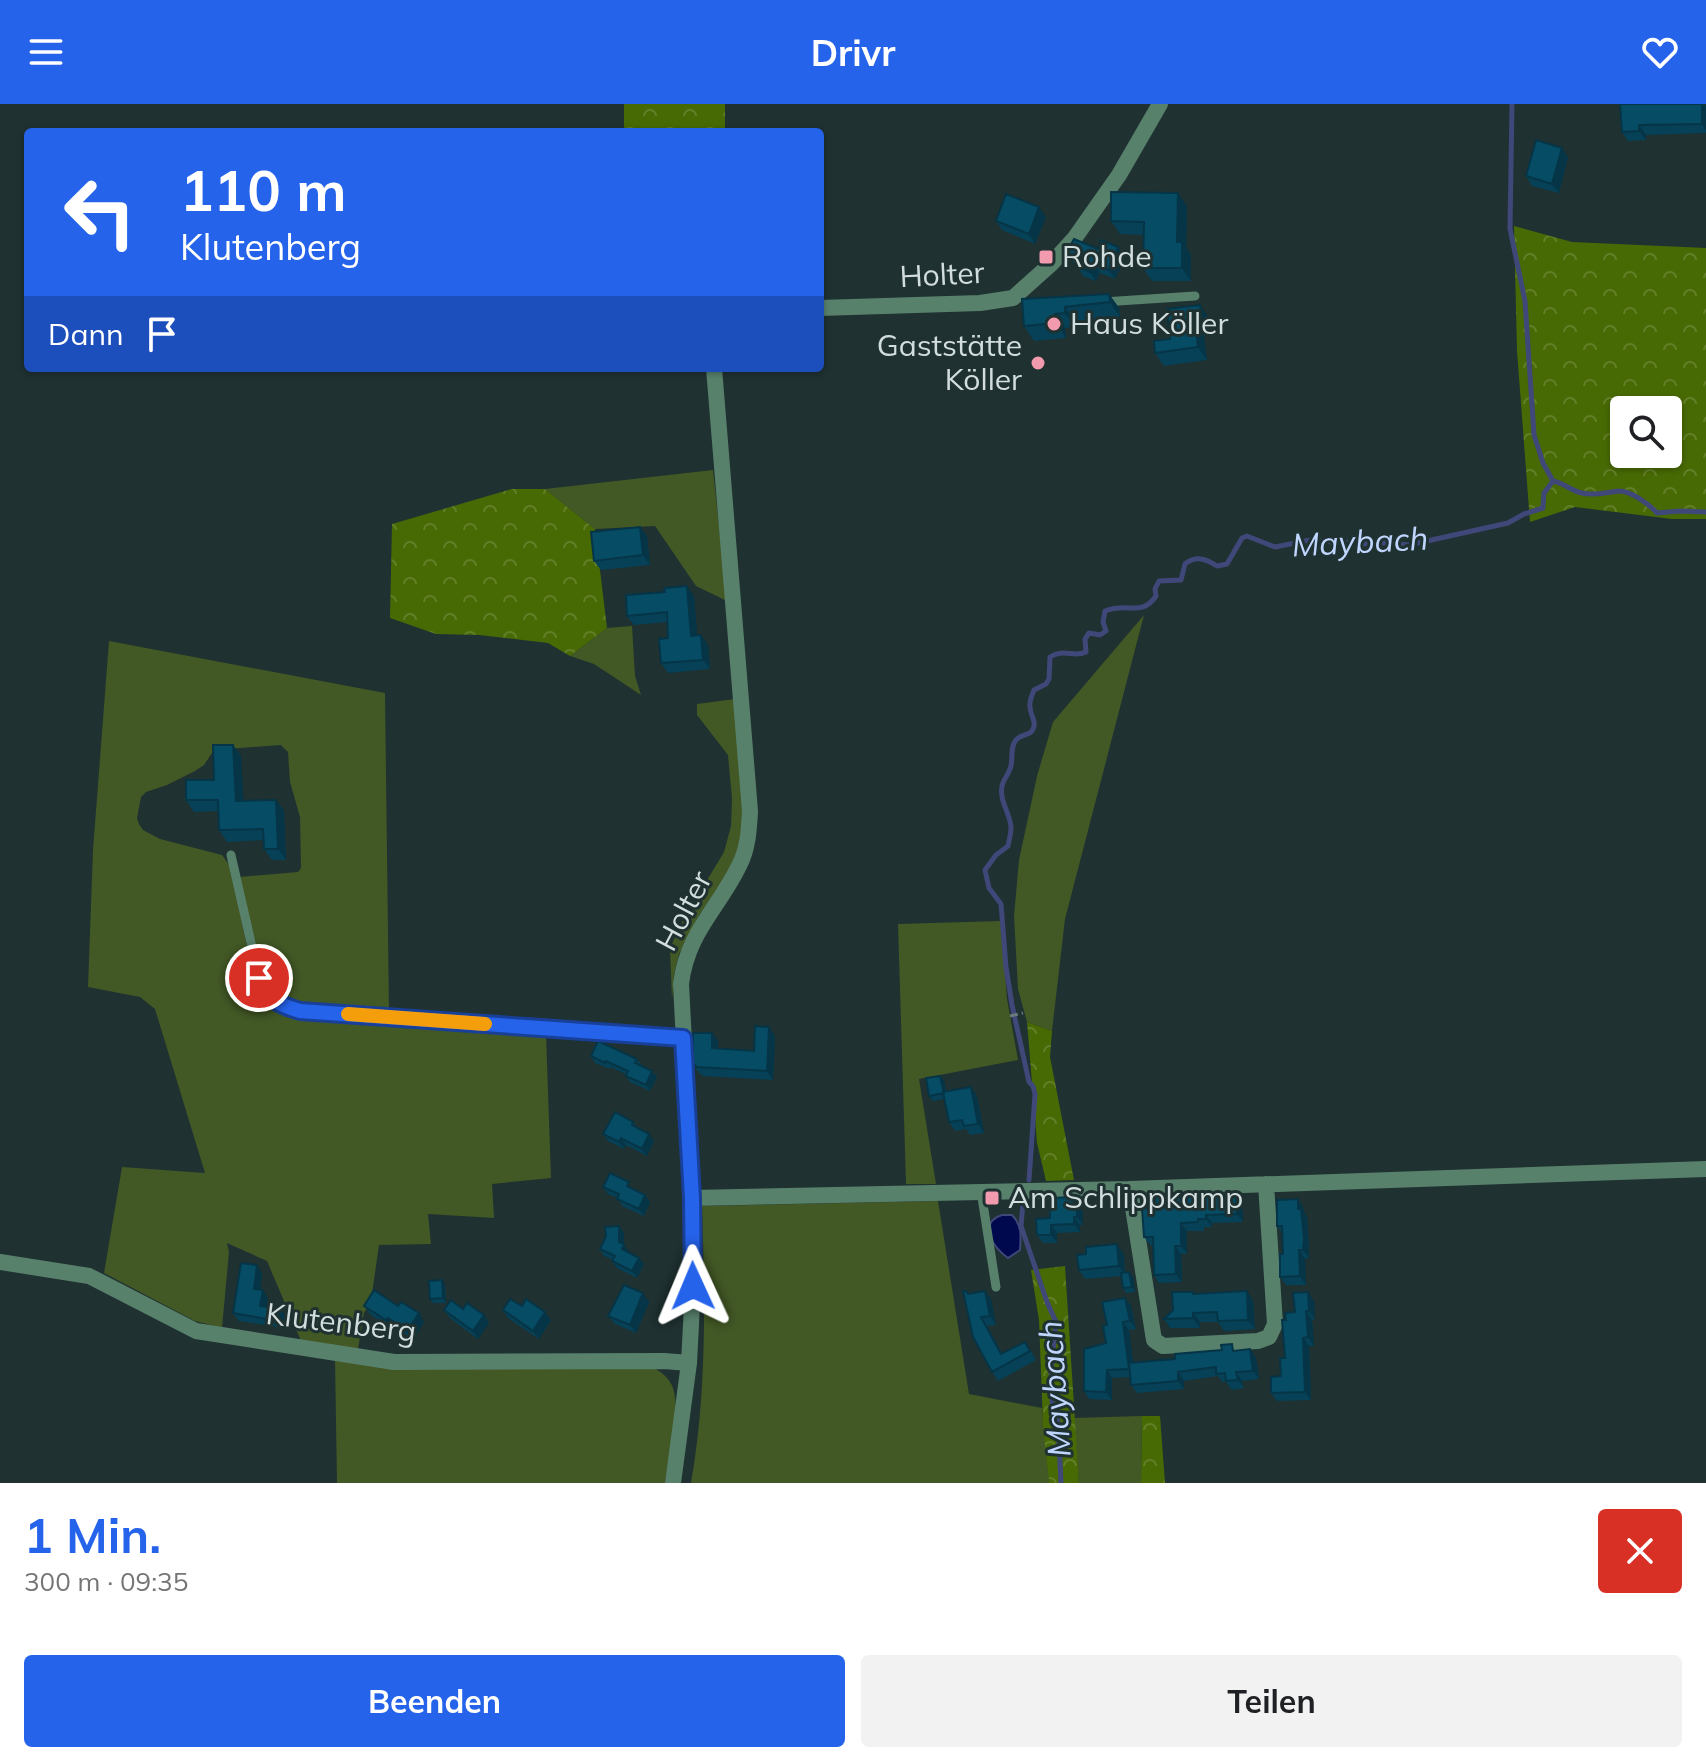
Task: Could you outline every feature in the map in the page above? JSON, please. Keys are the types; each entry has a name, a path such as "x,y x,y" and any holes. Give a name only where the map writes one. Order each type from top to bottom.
{"street":[{"name":"Holter","path":"824,308 1017,300 1074,239 1119,175 1160,104"},
{"name":"Holter","path":"673,1483 689,1363 693,1286 692,1198 681,984 683,964 691,944 741,864 748,842 750,811 714,372"},
{"path":"692,1198 1130,1189 1706,1169"},
{"path":"1130,1189 1154,1340 1163,1346 1258,1341 1269,1337 1275,1324 1266,1184"},
{"name":"Klutenberg","path":"0,1262 89,1276 196,1331 394,1362 689,1363"}],"lane":[{"path":"1091,302 1195,296"},
{"path":"231,855 259,978 278,1004 300,1011 683,1038"},
{"path":"981,1191 996,1287"}],"path":[{"path":"1010,1016 1023,1013"}],"green space":[{"path":"624,104 725,104 725,128 624,128"},
{"path":"1514,226 1572,242 1706,248 1706,519 1672,519 1575,507 1530,522 1517,351"},
{"path":"713,470 727,601 696,586 655,526 595,529 545,489"},
{"path":"512,489 545,489 595,529 607,628 570,656 548,643 479,635 436,634 390,618 392,524"},
{"path":"1144,615 1065,919 1052,1031 1027,1022 1018,989 1014,916 1019,860 1037,776 1053,722"},
{"path":"632,626 635,676 641,695 594,664 570,656 607,628"},
{"path":"109,641 385,693 389,1012 313,1009 291,1005 273,993 260,972 240,877 298,872 301,868 300,817 290,782 288,752 281,745 214,750 204,765 195,771 141,797 137,818 143,830 160,839 222,855 230,866 253,975 270,1006 282,1014 300,1017 546,1034 551,1178 492,1184 494,1218 428,1214 431,1244 379,1245 371,1301 364,1313 358,1349 301,1341 267,1261 227,1243 229,1252 222,1328 195,1321 104,1273 122,1167 205,1173 155,1009 140,997 88,987 93,850"},
{"path":"735,699 746,821 737,860 698,917 679,954 672,1000 670,948 724,852 731,826 728,755 697,715 697,704"},
{"path":"1001,921 1007,999 1018,1060 919,1079 936,1184 906,1184 898,924"},
{"path":"1027,1022 1052,1031 1050,1057 1074,1180 1046,1181 1037,1143"},
{"path":"938,1201 969,1394 1042,1408 1049,1483 691,1483 702,1380 702,1206"},
{"path":"1065,1266 1079,1483 1049,1483 1043,1425 1039,1320 1031,1270"},
{"path":"335,1360 650,1366 670,1382 676,1403 665,1483 337,1483"},
{"path":"1142,1416 1141,1483 1079,1483 1074,1418"},
{"path":"1142,1416 1160,1416 1165,1483 1141,1483"}],"shaded area":[{"path":"1012,1215 1020,1231 1020,1250 1008,1258 993,1242 989,1229 994,1219"}],"building":[{"path":"1620,104 1702,104 1702,124 1639,125 1639,131 1622,132"},
{"path":"1536,140 1562,148 1552,184 1526,176"},
{"path":"1111,192 1178,193 1177,242 1182,242 1182,268 1143,268 1144,222 1111,221"},
{"path":"1006,194 1039,207 1029,234 996,221"},
{"path":"1074,239 1098,249 1101,240 1118,247 1109,270 1093,263 1090,272 1077,266 1079,259 1066,253"},
{"path":"1109,294 1110,302 1065,307 1065,313 1055,314 1056,323 1024,326 1022,299"},
{"path":"1200,305 1202,322 1195,323 1198,347 1155,353 1154,341 1170,339 1167,309"},
{"path":"640,527 643,555 594,561 591,532"},
{"path":"687,586 691,636 701,635 703,660 661,663 659,639 668,638 667,612 627,616 626,595 665,592 664,588"},
{"path":"213,745 233,745 236,801 276,800 278,849 264,849 263,829 219,830 218,800 186,800 186,780 214,780"},
{"path":"755,1026 769,1027 767,1071 697,1067 693,1064 693,1033 712,1033 712,1048 754,1051"},
{"path":"598,1041 637,1059 635,1063 652,1071 646,1085 626,1076 628,1071 591,1056"},
{"path":"940,1076 944,1093 929,1096 926,1078"},
{"path":"971,1087 978,1124 964,1126 962,1120 949,1122 943,1092"},
{"path":"615,1112 649,1134 642,1149 621,1138 619,1142 603,1134"},
{"path":"610,1173 629,1182 627,1186 645,1195 639,1209 617,1199 619,1194 603,1187"},
{"path":"1236,1193 1237,1214 1206,1215 1206,1219 1198,1219 1198,1222 1181,1223 1181,1246 1175,1246 1176,1274 1154,1275 1153,1237 1144,1237 1142,1208 1156,1207 1155,1195"},
{"path":"1074,1197 1077,1217 1074,1217 1074,1224 1051,1225 1051,1235 1037,1235 1036,1219 1050,1218 1050,1198"},
{"path":"1298,1199 1304,1239 1303,1250 1299,1250 1300,1276 1280,1277 1282,1226 1277,1226 1277,1200"},
{"path":"619,1226 619,1242 624,1244 622,1249 639,1258 632,1271 612,1261 615,1256 600,1249 606,1236 605,1227"},
{"path":"1117,1244 1119,1266 1079,1270 1077,1255 1086,1254 1086,1247"},
{"path":"241,1263 257,1265 254,1289 263,1290 260,1306 280,1308 279,1321 233,1313"},
{"path":"1129,1272 1132,1287 1123,1288 1121,1273"},
{"path":"442,1280 443,1298 430,1299 429,1281"},
{"path":"624,1285 643,1293 630,1325 608,1316"},
{"path":"374,1290 398,1306 401,1302 419,1313 407,1331 364,1306"},
{"path":"963,1291 968,1294 985,1291 990,1316 981,1317 1001,1354 1025,1342 1030,1351 992,1372 973,1337"},
{"path":"1247,1291 1248,1320 1218,1321 1217,1312 1193,1313 1193,1318 1164,1319 1173,1310 1172,1292"},
{"path":"1308,1292 1308,1337 1303,1338 1305,1392 1271,1393 1271,1377 1281,1376 1280,1358 1285,1358 1282,1320 1286,1320 1285,1313 1295,1312 1293,1293"},
{"path":"1125,1298 1130,1321 1123,1322 1129,1369 1107,1370 1106,1392 1084,1391 1084,1349 1106,1343 1103,1326 1107,1325 1102,1302"},
{"path":"510,1299 522,1306 526,1299 545,1312 533,1331 503,1310"},
{"path":"451,1300 463,1309 467,1303 484,1315 473,1331 444,1310"},
{"path":"1232,1344 1233,1351 1250,1349 1253,1371 1236,1372 1238,1380 1226,1381 1225,1373 1216,1374 1216,1367 1178,1372 1178,1381 1131,1385 1129,1363 1175,1359 1175,1354 1222,1350 1221,1345"}],"waterway":[{"path":"1512,104 1510,229 1525,301 1534,435 1553,481"},
{"name":"Maybach","path":"1029,1180 1035,1094 1029,1082 1012,1005 1001,904 989,888 985,870 996,855 1008,846 1011,832 1002,786 1011,765 1014,743 1034,728 1030,700 1034,690 1049,679 1050,657 1060,653 1086,652 1085,639 1089,633 1100,635 1106,631 1103,622 1105,611 1145,606 1156,596 1159,581 1181,580 1185,564 1193,560 1205,560 1217,566 1227,564 1242,538 1247,536 1275,547 1310,540 1339,544 1373,542 1409,545 1508,523 1543,508 1544,493 1553,481 1587,494 1629,493 1657,513 1706,512"},
{"name":"Maybach","path":"1023,1203 1021,1226 1056,1322 1051,1370 1052,1401 1058,1421 1061,1483"}],"slow traffic":[{"path":"348,1014 485,1024"}],"place":[{"name":"Rohde","path":"1046,257"},
{"name":"Haus Köller","path":"1054,324"},
{"name":"Gaststätte Köller","path":"1038,363"},
{"name":"Am Schlippkamp","path":"992,1198"}],"route":[{"path":"259,978 278,1004 300,1011 683,1038 692,1198 693,1286"}]}
